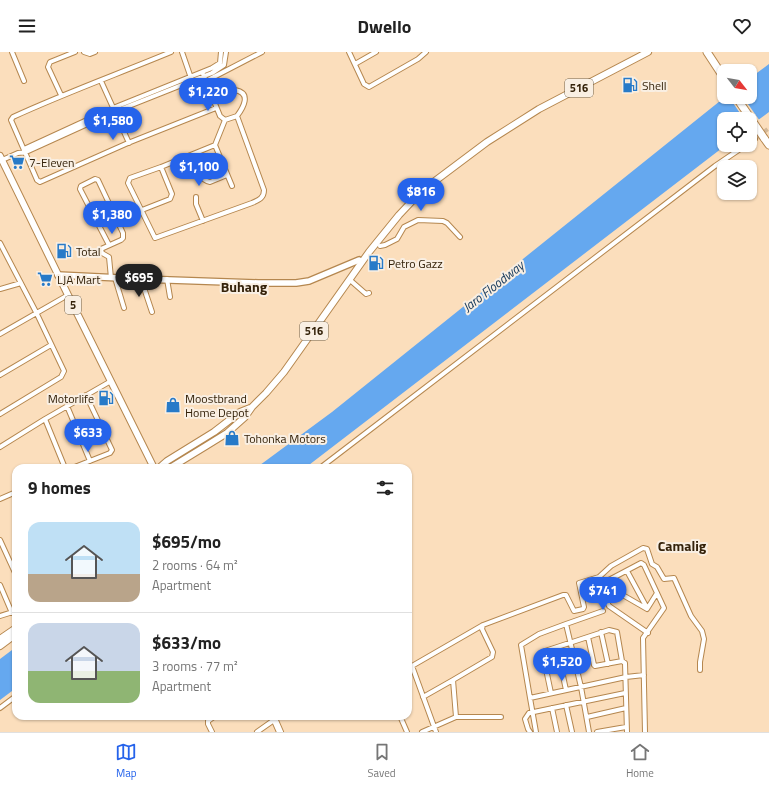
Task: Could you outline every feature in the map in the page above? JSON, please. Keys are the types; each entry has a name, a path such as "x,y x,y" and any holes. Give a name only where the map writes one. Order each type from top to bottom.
{"highway":[{"path":"707,52 717,67"},
{"path":"741,104 769,145"}],"main road":[{"name":"516","path":"176,464 227,432 244,417 266,393 284,372 370,250 415,198 431,184 464,158 511,126 539,109 648,52"},
{"name":"5","path":"1,159 152,464"},
{"path":"359,260 370,250 380,246"},
{"name":"516","path":"163,464 214,432 240,412 252,407"},
{"path":"170,464 221,432 252,407"},
{"path":"151,461 161,463 167,461"},
{"path":"0,639 12,631"},
{"path":"0,646 12,637"},
{"path":"275,720 280,732"}],"street":[{"path":"12,52 24,81"},
{"path":"61,95 48,67 49,64 50,62 76,52"},
{"path":"84,52 90,54 95,52"},
{"path":"171,52 101,81 61,95 12,118 11,120 37,180 40,182 129,143 216,108"},
{"path":"182,52 192,78"},
{"path":"220,66 221,52"},
{"path":"1,159 220,66 224,64 226,52"},
{"path":"206,81 261,52"},
{"path":"349,52 366,86 371,86 418,59 426,52"},
{"path":"355,64 376,52"},
{"path":"220,66 235,67"},
{"path":"203,74 216,108 220,116 225,120"},
{"path":"101,81 129,143"},
{"path":"213,101 235,90 241,93 244,98 245,103 237,116 225,120 215,145 232,186"},
{"path":"215,145 128,180 128,183 156,238 257,201 264,195 264,190 237,116"},
{"path":"325,464 715,166 736,152"},
{"path":"191,155 201,177 204,180 210,182 227,175"},
{"path":"142,210 172,197 161,167"},
{"path":"109,245 80,189 81,186 95,179 98,180 123,233 121,240 109,245 102,247 100,251 110,256 113,278 124,308"},
{"path":"196,197 196,204 203,221"},
{"path":"380,246 385,246 397,239 404,227 418,220 444,221 460,237"},
{"path":"0,243 36,312 64,371 64,374 61,377 0,414"},
{"path":"58,275 258,283 303,282 359,260"},
{"path":"141,279 152,312"},
{"path":"166,279 170,297"},
{"path":"350,280 366,294 369,293"},
{"path":"0,289 21,283"},
{"path":"0,334 68,295"},
{"path":"0,375 51,345"},
{"path":"0,447 86,394 111,382"},
{"path":"82,464 110,453 112,450 86,394"},
{"path":"67,406 90,461"},
{"path":"45,419 63,464"},
{"path":"0,499 12,494"},
{"path":"0,540 1,546 12,567"},
{"path":"412,665 483,625 563,595 566,595 574,611 583,609 584,607 579,583 599,577 611,566 645,548 652,564 657,567 664,579 674,578 691,616 702,631 704,639 700,670"},
{"path":"584,590 601,588 605,582 641,563 644,565 664,608 648,633 643,638 645,732"},
{"path":"627,571 647,609"},
{"path":"613,578 621,594 647,609"},
{"path":"0,585 12,608"},
{"path":"601,588 609,606 648,633"},
{"path":"647,609 657,593"},
{"path":"536,732 521,645 539,634 603,611"},
{"path":"0,616 12,613"},
{"path":"566,624 590,732"},
{"path":"423,697 492,657 493,652 482,629 483,625"},
{"path":"551,693 544,653 602,632 609,630 617,632 622,661 625,663 627,732"},
{"path":"602,632 608,664"},
{"path":"588,637 595,666 622,661"},
{"path":"557,648 566,690"},
{"path":"412,671 436,732"},
{"path":"530,698 626,677 644,675"},
{"path":"453,680 456,717"},
{"path":"530,732 525,719 533,712 625,693"},
{"path":"0,708 12,699"},
{"path":"566,705 572,732"},
{"path":"552,708 557,732"},
{"path":"586,716 626,708"},
{"path":"422,732 456,717 501,717"},
{"path":"208,720 208,724 212,732"},
{"path":"257,732 272,720"},
{"path":"402,720 407,732"},
{"path":"597,732 626,727"}],"water":[{"name":"Jaro Floodway","path":"769,64 769,112 757,121 757,112 717,112 717,152 310,464 261,464 332,412 717,103 757,104 757,73"},
{"path":"12,650 12,691 0,700 0,659"}],"pier":[{"path":"734,104 748,104 754,112 739,112"}],"tunnel":[{"path":"757,137 769,128"}],"place":[{"name":"Shell","path":"630,85"},
{"name":"7-Eleven","path":"17,162"},
{"name":"Total","path":"64,251"},
{"name":"Petro Gazz","path":"376,263"},
{"name":"LJA Mart","path":"45,279"},
{"name":"Motorlife","path":"106,398"},
{"name":"Moostbrand Home Depot","path":"173,405"},
{"name":"Tohonka Motors","path":"232,438"}],"district":[{"name":"Buhang","path":"244,286"},
{"name":"Camalig","path":"682,545"}]}
